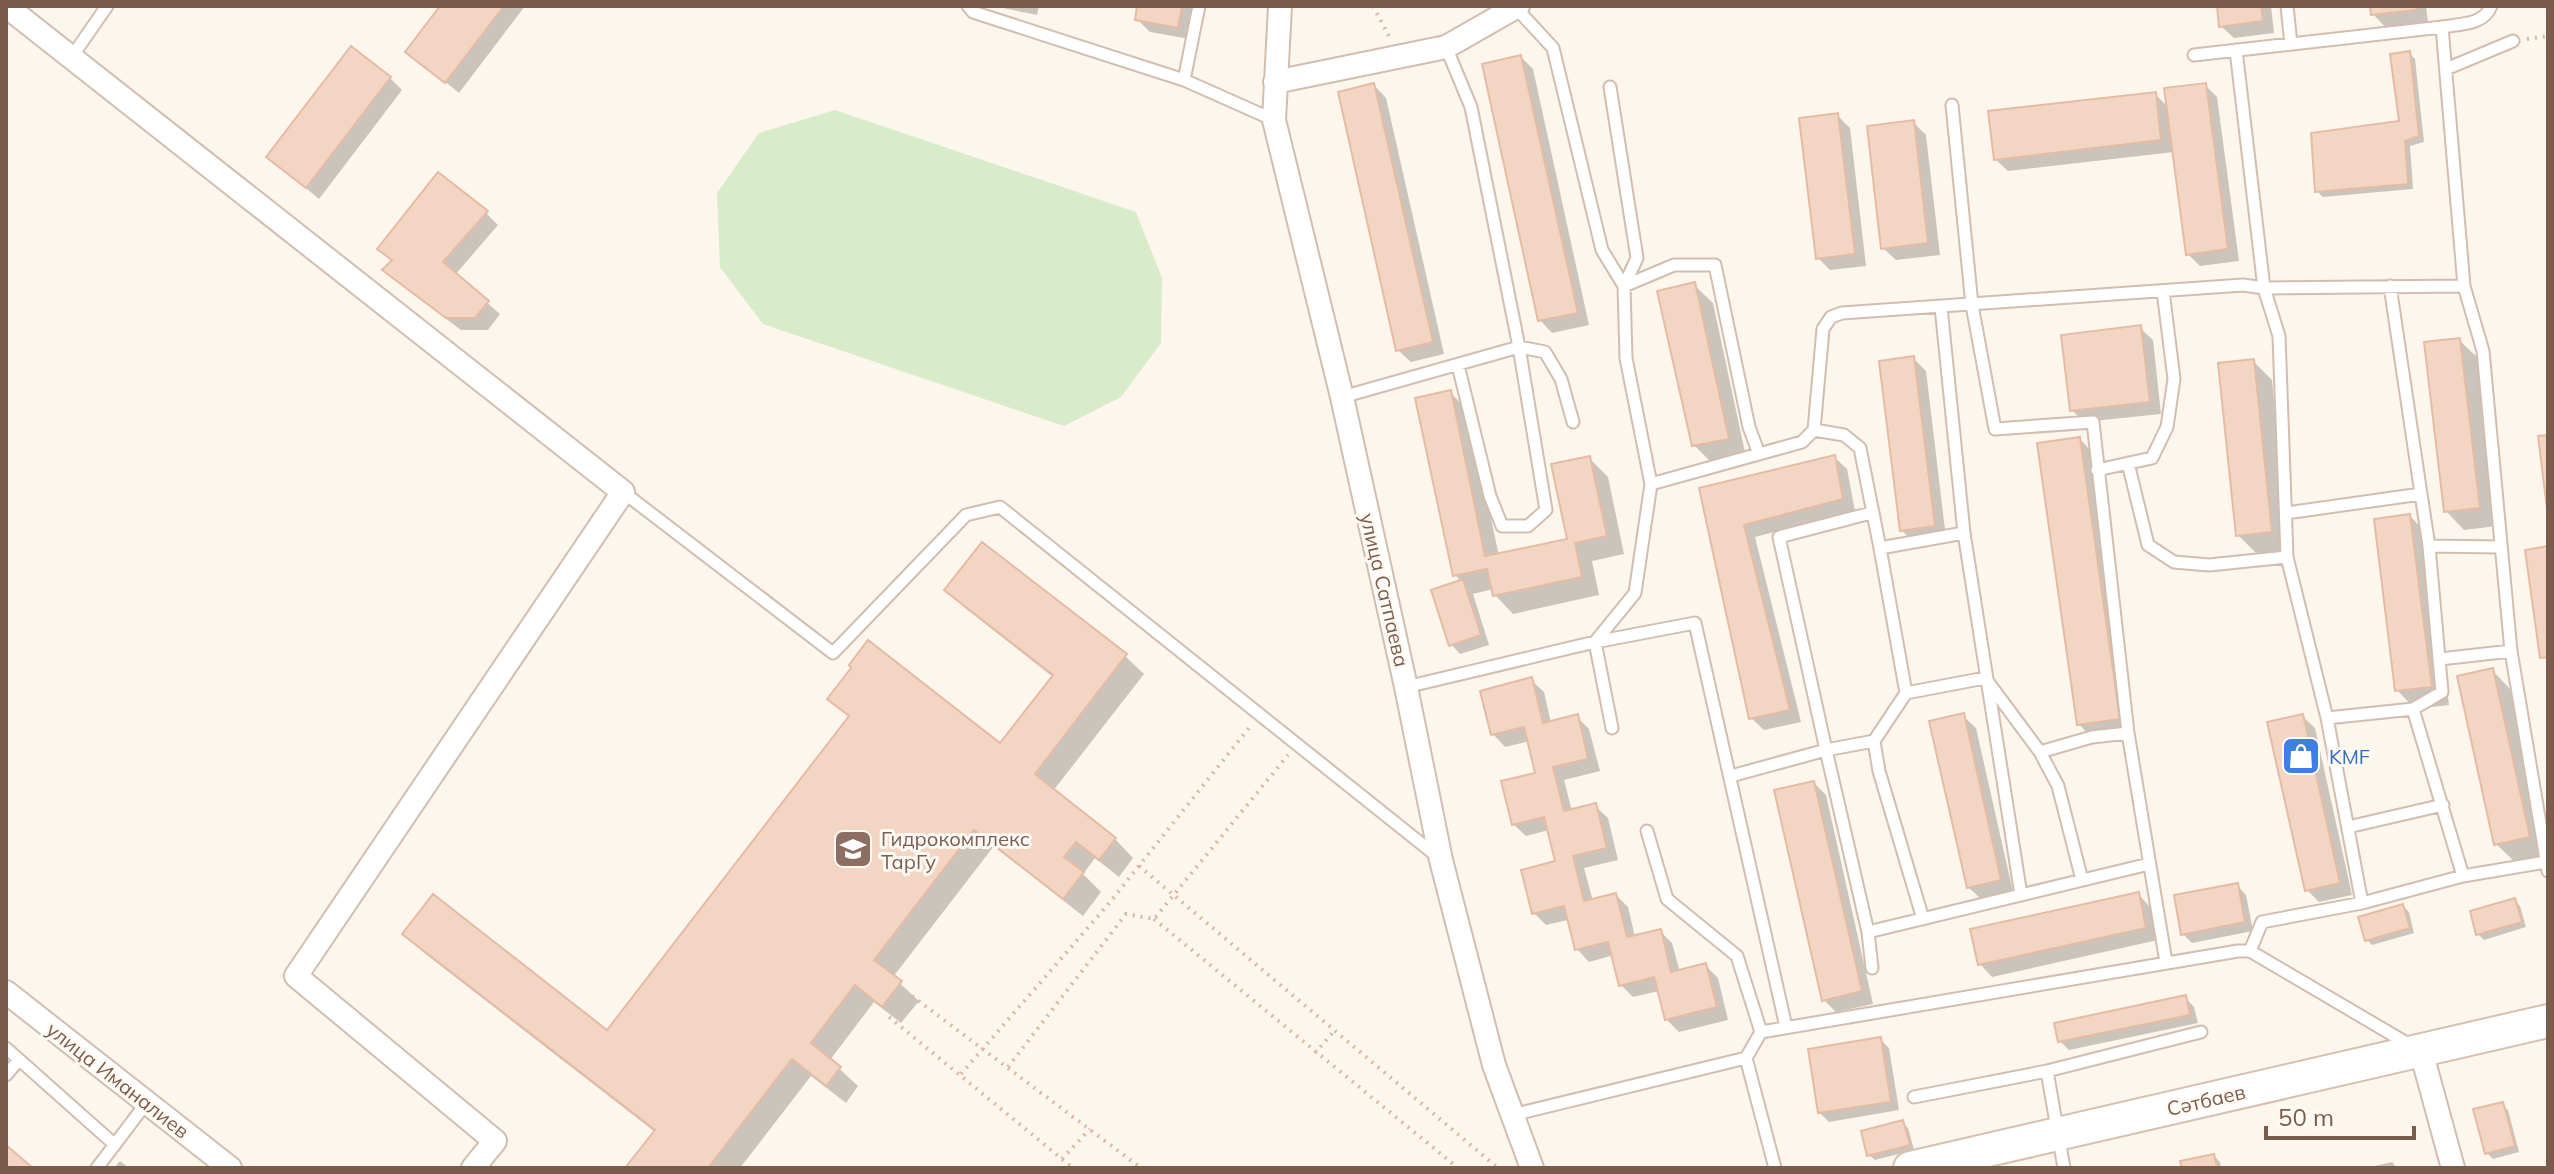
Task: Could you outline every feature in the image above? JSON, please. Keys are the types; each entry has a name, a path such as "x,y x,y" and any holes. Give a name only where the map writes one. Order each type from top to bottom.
{"street":[{"path":"6,6 623,492 296,976 495,1141 473,1168"},
{"name":"улица Сатпаева","path":"1280,6 1274,120 1342,397 1441,860 1494,1065 1532,1168"},
{"path":"1275,82 1446,47 1517,7"},
{"name":"улица Иманалиев","path":"6,992 230,1168"},
{"name":"Сәтбаев","path":"1910,1168 2548,1021"},
{"path":"2421,1051 2453,1168"}],"lane":[{"path":"71,58 107,6"},
{"path":"968,6 973,12 1184,80 1274,120"},
{"path":"1184,80 1199,6"},
{"path":"2287,6 2291,44"},
{"path":"2194,55 2442,27 2478,21 2491,6"},
{"path":"1517,7 1553,48 1602,250 1624,286"},
{"path":"2250,951 2262,922 2362,903 2463,876 2547,867 2511,651 2483,351 2464,286 2442,27"},
{"path":"2446,69 2513,41"},
{"path":"1446,47 1471,107 1519,347 1546,510 1528,526 1502,526 1490,496 1458,365"},
{"path":"2236,50 2264,288 2279,336 2287,557 2327,718 2362,903"},
{"path":"1595,642 1635,593 1651,484 1626,358 1624,286 1637,258 1610,87"},
{"path":"1952,105 1972,305 1995,429 2093,422 2128,733 2166,962"},
{"path":"1624,286 1674,265 1715,265 1749,427 1759,454"},
{"path":"1651,484 1802,442 1814,430 1823,329 1831,317 1842,313 2243,285 2264,288 2464,286"},
{"path":"2327,718 2413,709 2442,692 2429,546 2390,286"},
{"path":"2097,470 2152,458 2167,427 2174,379 2163,291"},
{"path":"1941,307 1964,533 2021,895"},
{"path":"1342,397 1519,347 1545,352 1561,379 1573,422"},
{"path":"1814,430 1844,435 1860,448 1906,693 1874,741 1879,771 1923,919"},
{"path":"2128,463 2148,545 2174,562 2209,565 2287,557"},
{"path":"623,492 833,653 966,515 1000,507 1441,860"},
{"path":"2286,513 2421,494"},
{"path":"1871,513 1779,537 1868,932 1872,968"},
{"path":"1880,548 1964,533"},
{"path":"2429,546 2501,547"},
{"path":"1406,687 1595,642 1695,623 1786,1027"},
{"path":"1595,642 1612,728"},
{"path":"2440,659 2511,651"},
{"path":"1906,693 1985,678"},
{"path":"1985,678 2040,752 2058,786 2082,880"},
{"path":"2413,709 2463,876"},
{"path":"2040,752 2092,737 2128,733"},
{"path":"1731,776 1826,750 1874,741"},
{"path":"2348,827 2443,805"},
{"path":"1647,831 1667,899 1737,956 1761,1032 1746,1058 1775,1168"},
{"path":"1868,932 2149,864"},
{"path":"1761,1032 2166,962 2250,951 2421,1051"},
{"path":"1914,1097 2047,1071 2201,1032"},
{"path":"6,1048 114,1144"},
{"path":"1511,1115 1746,1058"},
{"path":"6,1075 19,1060"},
{"path":"2047,1071 2064,1168"},
{"path":"97,1168 147,1102"}],"path":[{"path":"1373,6 1400,58"},
{"path":"2513,41 2548,36"},
{"path":"961,1074 1139,866 1252,724"},
{"path":"1154,919 1288,754"},
{"path":"1139,866 1498,1168"},
{"path":"1008,1067 1126,914 1154,919 1458,1168"},
{"path":"912,996 1141,1168"},
{"path":"889,1017 1073,1168"},
{"path":"1315,1053 1336,1029"},
{"path":"1062,1159 1090,1129"}],"green space":[{"path":"835,110 1136,212 1162,278 1161,343 1121,397 1064,426 763,324 720,267 717,193 759,133"}],"building":[{"path":"440,6 504,6 445,83 405,52"},
{"path":"1137,6 1182,6 1178,28 1135,20"},
{"path":"2217,6 2261,6 2263,21 2219,27"},
{"path":"2370,6 2416,6 2417,10 2371,15"},
{"path":"351,46 391,77 306,188 266,157"},
{"path":"2410,51 2419,136 2405,141 2408,184 2315,192 2311,133 2399,121 2390,54"},
{"path":"1521,55 1578,313 1538,321 1482,64"},
{"path":"1374,83 1433,342 1396,351 1338,92"},
{"path":"2206,83 2228,249 2186,255 2164,88"},
{"path":"2156,92 2161,140 1994,160 1988,111"},
{"path":"1838,113 1855,254 1816,259 1799,118"},
{"path":"1914,120 1928,243 1881,249 1867,126"},
{"path":"438,172 488,211 443,262 489,301 475,318 446,318 382,270 392,260 377,249"},
{"path":"1695,282 1729,439 1692,446 1657,291"},
{"path":"2141,325 2150,402 2070,411 2061,335"},
{"path":"2460,338 2480,508 2444,512 2424,342"},
{"path":"1914,356 1935,526 1900,531 1879,361"},
{"path":"2254,359 2272,532 2236,536 2218,363"},
{"path":"1451,390 1485,556 1567,539 1551,464 1590,456 1607,536 1575,543 1582,577 1493,596 1487,569 1453,576 1415,398"},
{"path":"2548,435 2548,509 2547,509 2538,436"},
{"path":"2080,437 2120,719 2077,725 2037,443"},
{"path":"1835,455 1843,499 1744,525 1790,710 1749,719 1699,488"},
{"path":"2410,514 2432,687 2395,691 2374,519"},
{"name":"Гидрокомплекс ТарГу","path":"982,542 1127,654 1035,774 1116,838 1099,860 1076,842 1064,857 1084,872 1063,899 974,830 874,960 902,981 882,1007 855,985 811,1043 841,1067 826,1086 792,1059 708,1168 625,1168 655,1130 402,934 433,894 607,1030 849,716 827,699 868,640 1000,743 1053,675 944,590"},
{"path":"2548,546 2548,657 2540,658 2525,550"},
{"path":"1463,579 1481,635 1449,646 1431,590"},
{"path":"2493,668 2530,837 2494,845 2457,676"},
{"path":"1532,677 1543,723 1578,714 1588,759 1553,767 1564,811 1596,803 1607,848 1573,856 1584,901 1616,893 1627,937 1661,929 1671,972 1706,963 1717,1007 1665,1020 1654,977 1619,986 1608,942 1575,950 1564,906 1532,914 1521,870 1555,861 1544,817 1512,825 1501,781 1535,773 1524,727 1491,735 1480,691"},
{"path":"1964,713 2001,880 1967,888 1929,721"},
{"path":"2303,714 2340,883 2305,891 2267,722"},
{"path":"1814,781 1862,991 1822,1001 1774,790"},
{"path":"2238,883 2245,922 2181,935 2174,895"},
{"path":"2139,892 2146,928 1978,965 1970,929"},
{"path":"2515,898 2522,922 2476,935 2470,911"},
{"path":"2403,904 2410,928 2365,941 2358,917"},
{"path":"2186,995 2190,1015 2058,1042 2054,1023"},
{"path":"1881,1037 1891,1102 1818,1113 1808,1049"},
{"path":"2503,1102 2515,1146 2485,1154 2473,1109"},
{"path":"1903,1120 1910,1145 1867,1156 1861,1131"},
{"path":"6,1145 33,1168 6,1168"},
{"path":"2214,1154 2217,1168 2182,1168 2180,1161"}],"place":[{"name":"KMF","path":"2301,756"},
{"name":"Гидрокомплекс ТарГу","path":"853,849"}]}
